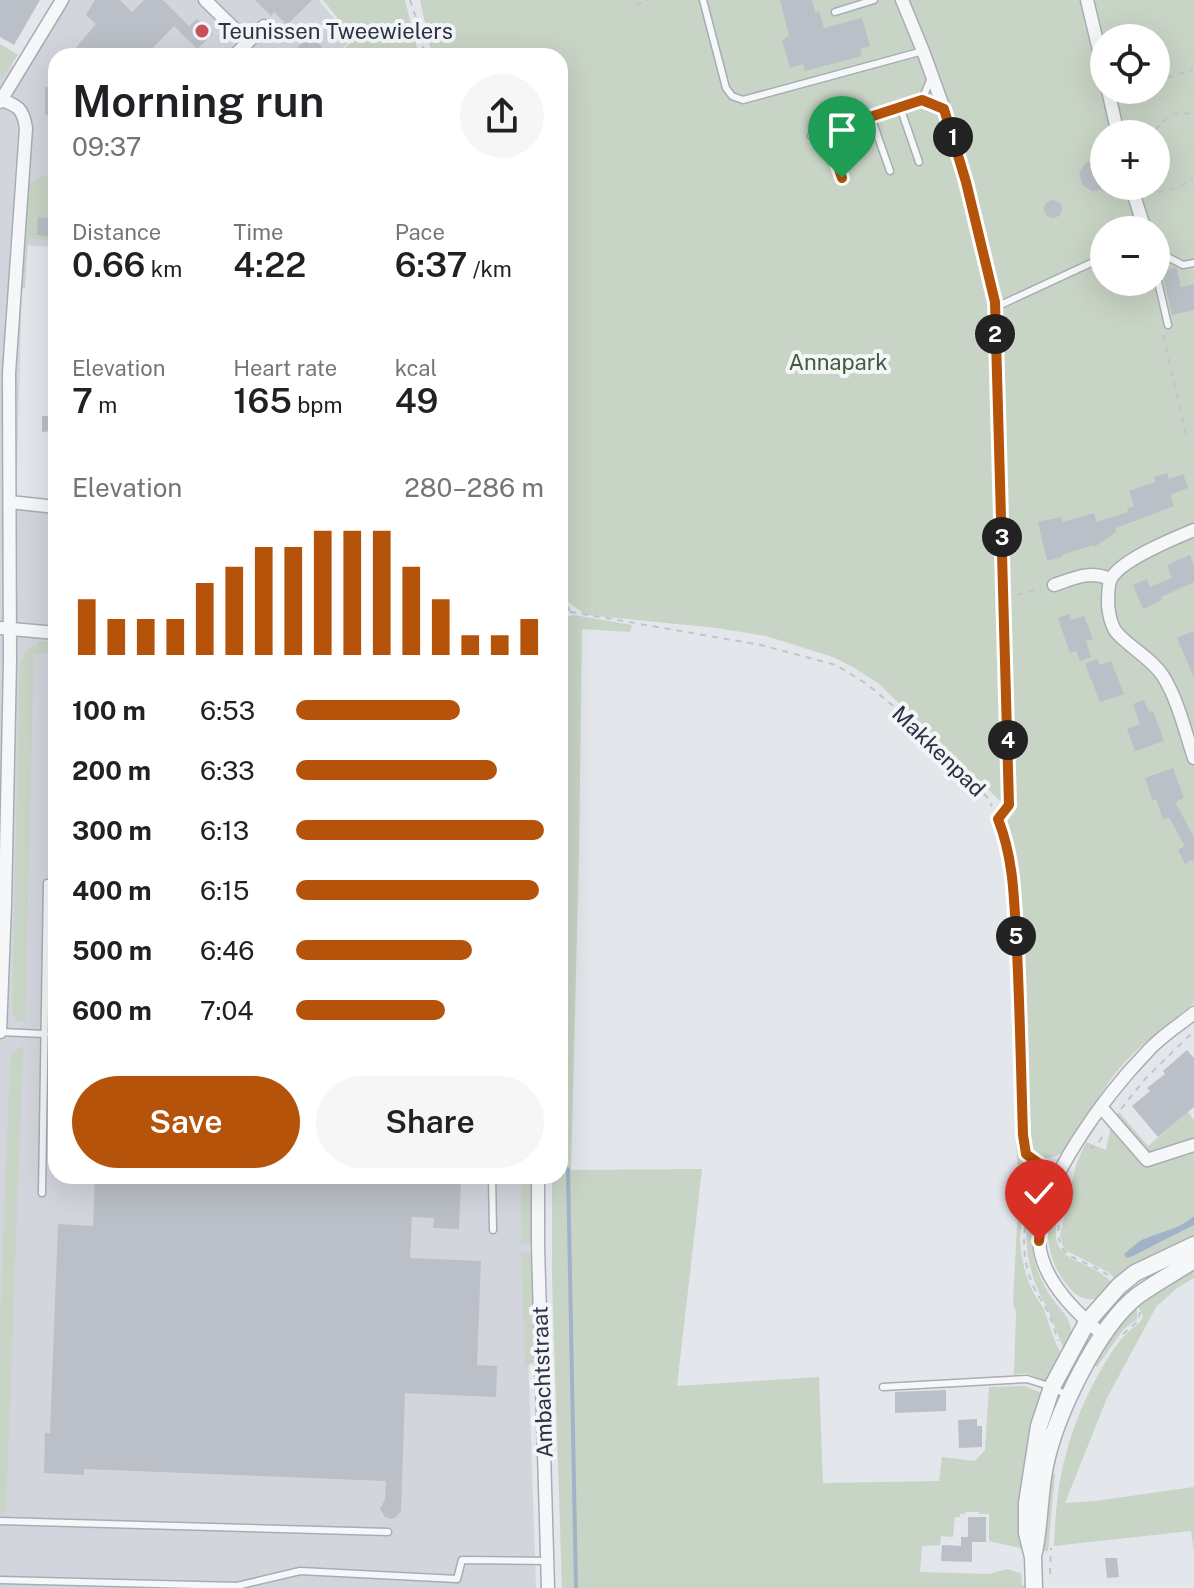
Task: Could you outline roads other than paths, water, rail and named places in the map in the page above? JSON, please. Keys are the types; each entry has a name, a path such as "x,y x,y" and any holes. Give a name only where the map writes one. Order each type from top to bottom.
{"street":[{"path":"0,1032 5,629 10,502 9,373 26,128 24,115 16,105 1,100 62,0"},
{"path":"205,0 248,42"},
{"path":"902,0 944,109 966,182 995,302 1009,805 998,819"},
{"path":"1087,0 1093,24"},
{"path":"242,48 264,26"},
{"path":"10,502 48,506"},
{"path":"1194,530 1149,549 1121,568 1110,579 1108,603 1116,632 1162,674 1194,758"},
{"path":"1054,585 1088,574 1099,574 1110,579"},
{"path":"5,629 48,632"},
{"path":"1102,1334 1060,1291 1045,1266 1039,1241 1050,1172 1080,1139 1101,1107 1149,1049 1194,1013"},
{"path":"1101,1107 1147,1160 1194,1145"},
{"name":"Ambachtstraat","path":"538,1184 548,1588"},
{"path":"1034,1588 1033,1557 1027,1533 1027,1503 1039,1426 1052,1387 1087,1322 1119,1286 1135,1273 1194,1245"},
{"path":"1033,1557 1038,1534 1039,1503 1054,1430 1102,1334 1132,1301 1194,1260"}],"lane":[{"path":"703,0 726,88 732,96 743,100 923,51"},
{"path":"835,12 874,0"},
{"path":"922,100 932,76"},
{"path":"811,136 922,100 944,109"},
{"path":"900,107 919,162"},
{"path":"871,117 890,171"},
{"path":"827,131 842,178"},
{"path":"1170,258 1183,265 1194,263"},
{"path":"994,308 1090,263"},
{"path":"1161,296 1168,325"},
{"path":"42,1193 47,883"},
{"path":"0,1032 45,1034"},
{"path":"492,1184 493,1230"},
{"path":"883,1387 1027,1379 1070,1397"},
{"path":"0,1521 388,1532"},
{"path":"0,1580 14,1584 237,1586 300,1571 457,1579 462,1560 548,1561"}],"water":[{"path":"1194,1216 1194,1225 1131,1257 1127,1258 1124,1254 1143,1239 1177,1227"}],"waterway":[{"path":"568,1169 576,1588"}],"place":[{"name":"Teunissen Tweewielers","path":"202,31"}],"park label":[{"name":"Annapark","path":"838,362"}]}
